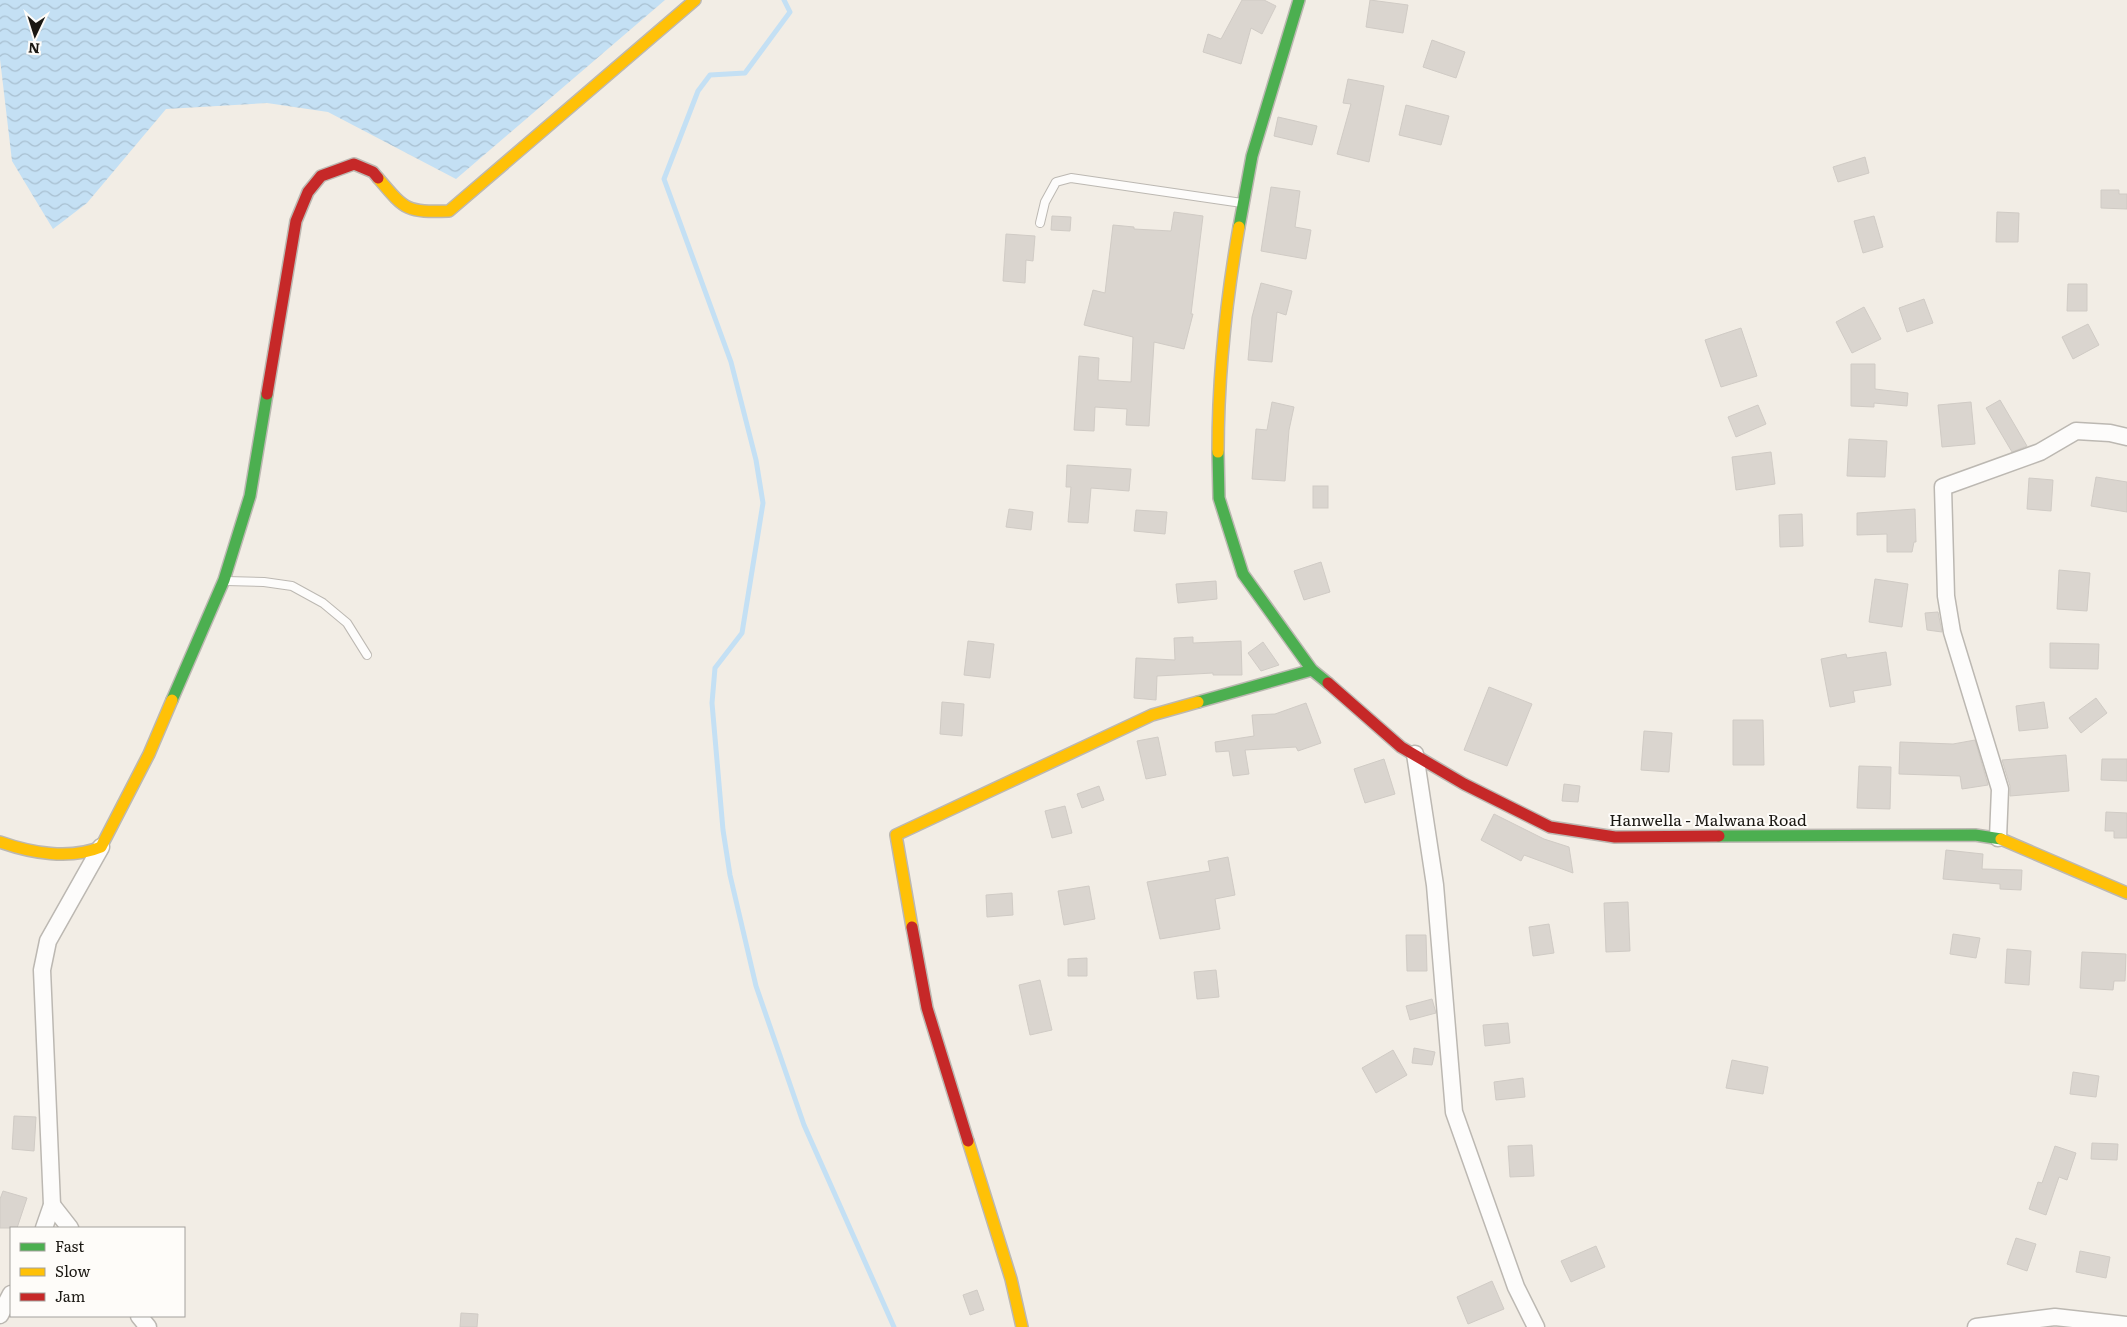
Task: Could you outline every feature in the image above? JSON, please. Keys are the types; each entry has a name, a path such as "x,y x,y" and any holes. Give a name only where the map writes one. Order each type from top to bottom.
{"street":[{"path":"44,1227 52,1205 42,970 48,941 101,847 149,754 224,580 250,496 296,221 308,192 321,176 354,164 373,172 397,201 415,212 449,211 695,0"},
{"name":"Hanwella - Malwana Road","path":"1300,0 1252,156 1230,285 1218,409 1219,498 1243,574 1312,670 1401,747 1464,784 1550,827 1615,837 1975,835 1998,838 2127,893"},
{"path":"1998,838 2000,789 1952,632 1946,596 1943,487 2040,452 2076,432 2110,433 2127,437"},
{"path":"1022,1327 1010,1279 927,1008 896,835 1152,715 1312,670"},
{"path":"1415,754 1435,885 1454,1112 1516,1287 1536,1327"},
{"path":"0,842 28,852 87,853 101,847"},
{"path":"52,1205 69,1227"},
{"path":"0,1315 10,1296"},
{"path":"140,1317 148,1327"},
{"path":"1976,1327 2055,1317 2127,1325"}],"lane":[{"path":"1040,224 1044,202 1056,182 1071,178 1244,203"},
{"path":"224,580 264,582 292,586 323,603 347,623 367,655"}],"water":[{"path":"0,0 665,0 456,179 328,112 267,103 166,109 87,203 53,229 12,161 0,59"}],"building":[{"path":"1242,0 1264,0 1276,6 1262,34 1251,28 1241,64 1203,52 1208,34 1221,39"},
{"path":"1370,0 1408,5 1403,33 1366,27"},
{"path":"1432,40 1465,52 1456,78 1423,67"},
{"path":"1348,79 1384,86 1369,162 1337,154 1351,104 1343,103"},
{"path":"1406,105 1449,116 1441,145 1399,135"},
{"path":"1278,117 1317,126 1312,145 1274,136"},
{"path":"1865,157 1869,173 1838,182 1833,167"},
{"path":"1271,187 1300,191 1295,227 1311,230 1306,259 1261,251"},
{"path":"2101,190 2119,190 2119,194 2127,194 2127,209 2101,208"},
{"path":"1174,212 1203,216 1191,314 1193,314 1184,349 1154,342 1149,426 1126,425 1127,409 1095,407 1094,431 1074,430 1079,356 1099,358 1098,380 1131,382 1133,337 1084,325 1093,290 1105,293 1113,225 1134,227 1134,229 1171,231"},
{"path":"1997,212 2019,213 2018,242 1996,242"},
{"path":"1052,216 1071,217 1070,231 1051,230"},
{"path":"1874,216 1883,247 1863,253 1854,221"},
{"path":"1006,234 1035,236 1033,261 1026,260 1025,283 1003,281"},
{"path":"1261,283 1292,291 1286,315 1277,312 1272,362 1248,360 1252,317"},
{"path":"2068,284 2087,284 2087,311 2067,311"},
{"path":"1924,299 1933,323 1907,332 1899,308"},
{"path":"1864,307 1881,339 1852,353 1836,322"},
{"path":"2088,324 2099,345 2073,359 2062,337"},
{"path":"1741,328 1757,376 1721,387 1705,340"},
{"path":"1851,364 1875,364 1875,389 1908,393 1907,406 1874,403 1874,407 1851,406"},
{"path":"2000,400 2027,446 2012,452 1986,408"},
{"path":"1272,402 1294,407 1289,430 1285,481 1252,479 1256,429 1267,430"},
{"path":"1971,402 1975,444 1942,447 1938,405"},
{"path":"1758,405 1766,424 1736,437 1728,417"},
{"path":"1849,439 1887,441 1885,477 1847,476"},
{"path":"1771,452 1775,484 1736,490 1732,457"},
{"path":"1067,465 1131,469 1129,491 1091,488 1088,523 1068,522 1071,487 1066,487"},
{"path":"2096,477 2127,482 2127,512 2091,506"},
{"path":"2029,478 2053,480 2051,511 2027,509"},
{"path":"1313,486 1328,486 1328,508 1313,508"},
{"path":"1009,509 1033,512 1031,530 1006,527"},
{"path":"1915,509 1916,542 1914,542 1912,552 1887,552 1887,534 1857,535 1857,513"},
{"path":"1136,510 1167,512 1165,534 1134,531"},
{"path":"1802,514 1803,546 1780,547 1779,515"},
{"path":"1321,562 1330,592 1304,600 1294,571"},
{"path":"2059,570 2090,573 2087,611 2057,609"},
{"path":"1875,579 1908,584 1902,627 1869,622"},
{"path":"1216,581 1217,599 1178,603 1176,584"},
{"path":"1938,612 1942,632 1927,630 1925,613"},
{"path":"1193,637 1193,643 1241,641 1242,675 1213,675 1213,673 1157,676 1156,700 1134,698 1136,658 1175,660 1174,638"},
{"path":"968,641 994,644 990,678 964,675"},
{"path":"1263,642 1279,665 1261,671 1248,653"},
{"path":"2050,643 2099,644 2098,669 2050,668"},
{"path":"1886,652 1891,685 1853,691 1855,702 1830,707 1821,659 1846,654 1847,658"},
{"path":"1489,687 1532,704 1507,766 1464,750"},
{"path":"2096,698 2107,713 2081,733 2069,718"},
{"path":"942,702 964,704 962,736 940,734"},
{"path":"2044,702 2048,728 2019,731 2016,706"},
{"path":"1306,703 1321,743 1298,751 1296,747 1245,750 1249,774 1233,776 1229,751 1216,752 1215,742 1254,736 1252,715 1275,714"},
{"path":"1733,720 1763,720 1764,765 1733,765"},
{"path":"1644,731 1672,733 1669,772 1641,770"},
{"path":"1158,737 1166,775 1146,779 1137,741"},
{"path":"1975,740 1988,785 1962,789 1960,776 1899,774 1900,742 1953,744"},
{"path":"2066,755 2069,791 2010,796 2010,786 2002,760"},
{"path":"1384,759 1395,794 1365,803 1354,769"},
{"path":"2102,759 2127,759 2127,781 2101,780"},
{"path":"1859,766 1891,767 1890,809 1857,808"},
{"path":"1564,784 1580,786 1578,802 1562,801"},
{"path":"1099,786 1104,800 1082,808 1077,794"},
{"path":"1065,806 1072,833 1052,838 1045,811"},
{"path":"2106,812 2127,813 2127,838 2114,838 2114,831 2105,831"},
{"path":"1494,814 1544,839 1569,847 1573,873 1524,855 1521,861 1481,840"},
{"path":"1946,850 1983,854 1982,869 2022,870 2021,890 2000,889 2000,884 1943,879"},
{"path":"1228,857 1235,895 1215,899 1220,929 1160,939 1147,882 1210,871 1208,861"},
{"path":"1089,886 1095,919 1064,925 1058,891"},
{"path":"1012,893 1013,915 987,917 986,895"},
{"path":"1628,902 1630,951 1606,952 1604,903"},
{"path":"1549,924 1554,953 1533,956 1529,927"},
{"path":"1953,934 1980,938 1976,958 1950,954"},
{"path":"1406,935 1426,935 1427,971 1407,971"},
{"path":"2007,949 2031,951 2029,985 2005,983"},
{"path":"2082,952 2126,954 2125,981 2114,981 2113,990 2080,988"},
{"path":"1087,958 1087,976 1068,976 1068,959"},
{"path":"1216,970 1219,997 1197,999 1194,972"},
{"path":"1040,980 1052,1030 1030,1035 1019,985"},
{"path":"1432,999 1436,1013 1410,1020 1406,1006"},
{"path":"1508,1023 1510,1043 1485,1046 1483,1025"},
{"path":"1414,1048 1435,1052 1432,1065 1412,1063"},
{"path":"1393,1050 1407,1075 1376,1093 1362,1068"},
{"path":"1732,1060 1768,1067 1763,1094 1726,1088"},
{"path":"2073,1072 2099,1076 2096,1097 2070,1094"},
{"path":"1523,1078 1525,1097 1496,1100 1494,1082"},
{"path":"14,1116 36,1117 34,1151 12,1149"},
{"path":"2092,1143 2118,1144 2117,1160 2091,1159"},
{"path":"1532,1145 1534,1176 1510,1177 1508,1146"},
{"path":"2055,1146 2076,1153 2067,1180 2059,1177 2046,1215 2029,1209 2038,1182 2042,1183"},
{"path":"3,1191 27,1198 17,1227 0,1228 0,1199"},
{"path":"2016,1238 2036,1244 2027,1271 2007,1264"},
{"path":"1596,1246 1605,1267 1571,1282 1561,1261"},
{"path":"2080,1251 2110,1257 2106,1278 2076,1272"},
{"path":"1492,1281 1504,1309 1468,1324 1457,1297"},
{"path":"977,1290 984,1310 970,1315 963,1295"},
{"path":"461,1313 478,1314 477,1327 460,1327"}],"waterway":[{"path":"784,0 790,12 745,73 710,75 698,91 664,179 731,362 756,460 763,503 742,633 715,668 712,703 723,830 730,875 756,986 804,1125 894,1327"}],"traffic: fast":[{"path":"1239,227 1252,156 1299,0"},
{"path":"172,700 224,580 250,496 267,394"},
{"path":"1218,452 1219,498 1243,574 1312,670 1328,683"},
{"path":"1198,702 1312,670"},
{"path":"1719,836 1975,835 2001,839"}],"traffic: slow":[{"path":"378,178 401,203 408,207 424,211 449,211 695,0"},
{"path":"1218,452 1219,396 1224,339 1239,227"},
{"path":"0,842 50,854 76,853 101,847 149,754 172,700"},
{"path":"912,927 896,835 1152,715 1198,702"},
{"path":"2001,839 2127,893"},
{"path":"968,1141 1011,1279 1022,1327"}],"traffic: jam":[{"path":"267,394 296,221 308,192 321,176 354,164 373,172 378,178"},
{"path":"1328,683 1401,747 1464,784 1550,827 1615,837 1719,836"},
{"path":"912,927 927,1008 968,1141"}]}
